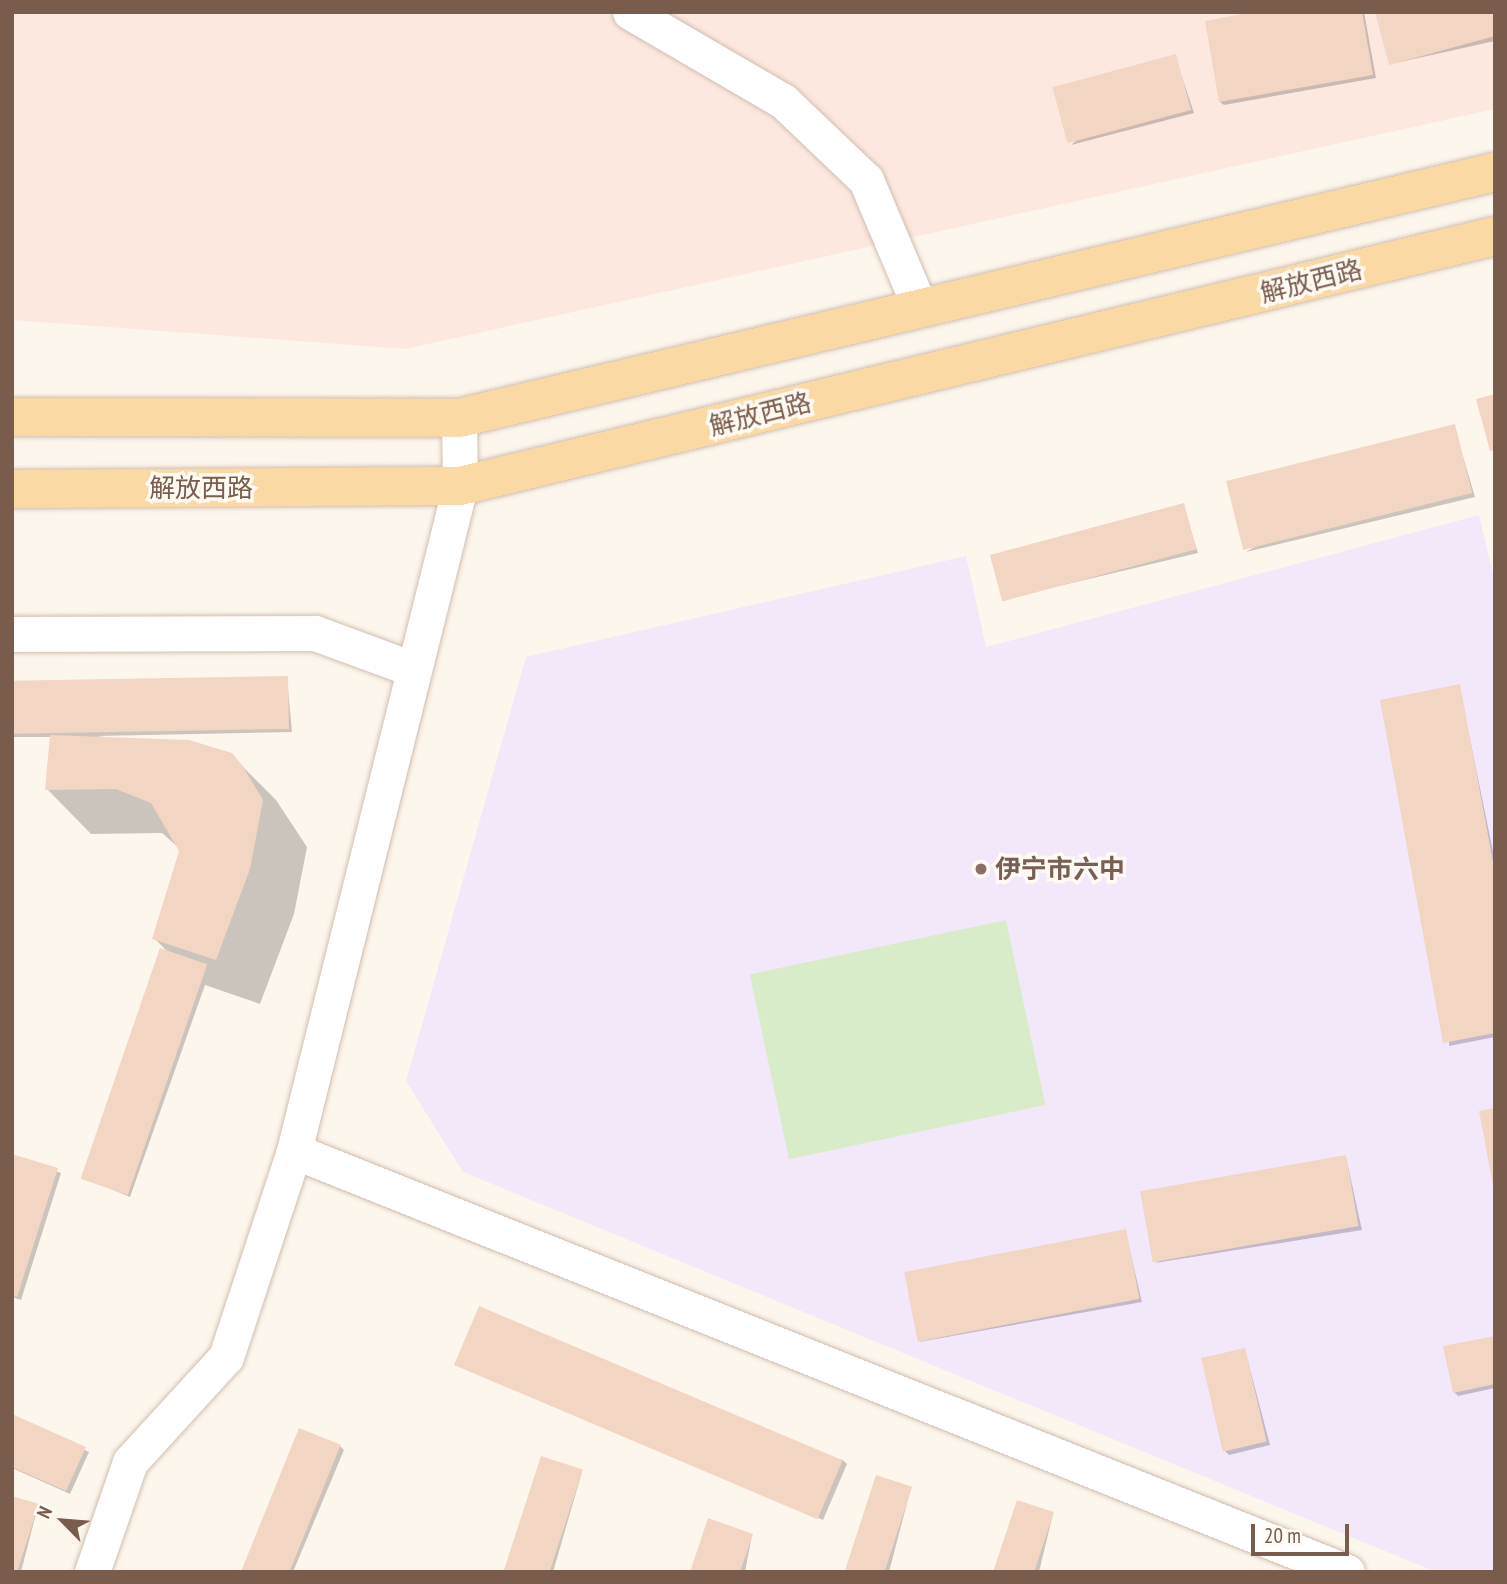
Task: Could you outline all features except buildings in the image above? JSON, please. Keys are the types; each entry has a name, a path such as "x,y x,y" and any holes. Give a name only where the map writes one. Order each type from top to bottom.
{"main road":[{"path":"12,417 459,418 1495,172"},
{"name":"解放西路","path":"12,489 460,486 1495,236"}],"street":[{"path":"630,12 783,101 866,180 920,308"},
{"path":"92,1572 130,1462 226,1357 294,1151 410,668 460,486 459,418"},
{"path":"12,634 315,634 410,668"},
{"path":"294,1151 1347,1572"}],"shaded area":[{"path":"12,12 1495,12 1495,109 405,349 12,320"},
{"name":"伊宁市六中","path":"1479,515 1495,583 1495,1572 1436,1572 463,1172 406,1081 526,657 966,556 986,647"}],"green space":[{"path":"1006,920 1045,1105 789,1159 750,974"}],"place":[{"name":"伊宁市六中","path":"981,869"}]}
